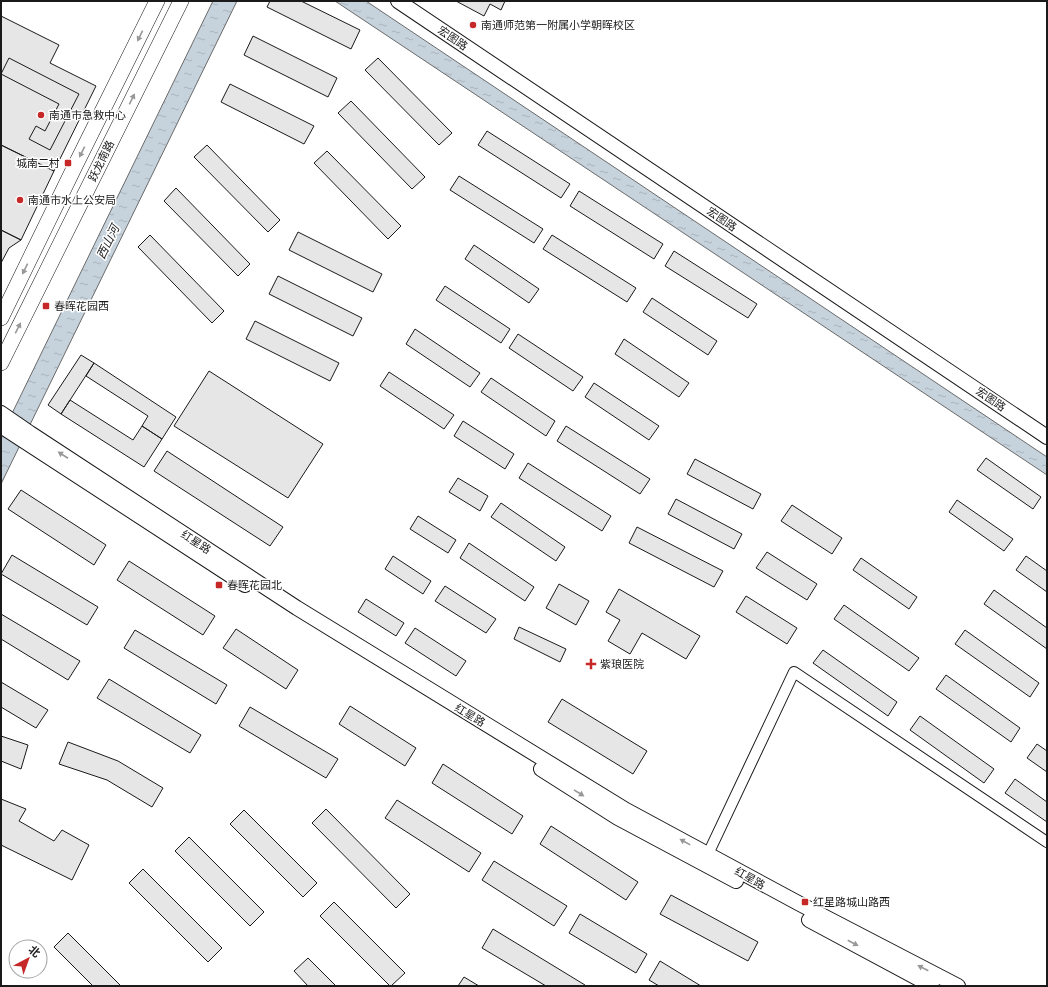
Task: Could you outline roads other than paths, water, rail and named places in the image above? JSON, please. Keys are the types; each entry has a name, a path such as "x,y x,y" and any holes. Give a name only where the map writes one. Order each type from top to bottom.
{"main road":[{"name":"跃龙南路","path":"1,318 157,1"},
{"name":"跃龙南路","path":"1,363 180,1"},
{"name":"宏图路","path":"398,1 1047,436"},
{"name":"红星路","path":"2,420 225,573 618,818 932,986"},
{"name":"红星路","path":"28,438 297,608 626,810 800,904 958,986"}],"street":[{"path":"708,854 794,672 1047,842"}],"water":[{"name":"西山河","path":"213,1 237,1 1,484 1,436"},
{"path":"335,1 366,1 1047,457 1047,475"}],"place":[{"name":"南通师范第一附属小学朝晖校区","path":"473,25"},
{"name":"南通市急救中心","path":"41,115"},
{"name":"城南二村","path":"68,163"},
{"name":"南通市水上公安局","path":"20,200"},
{"name":"春晖花园西","path":"46,306"},
{"name":"春晖花园北","path":"219,585"},
{"name":"紫琅医院","path":"591,664"},
{"name":"红星路城山路西","path":"805,902"}]}
